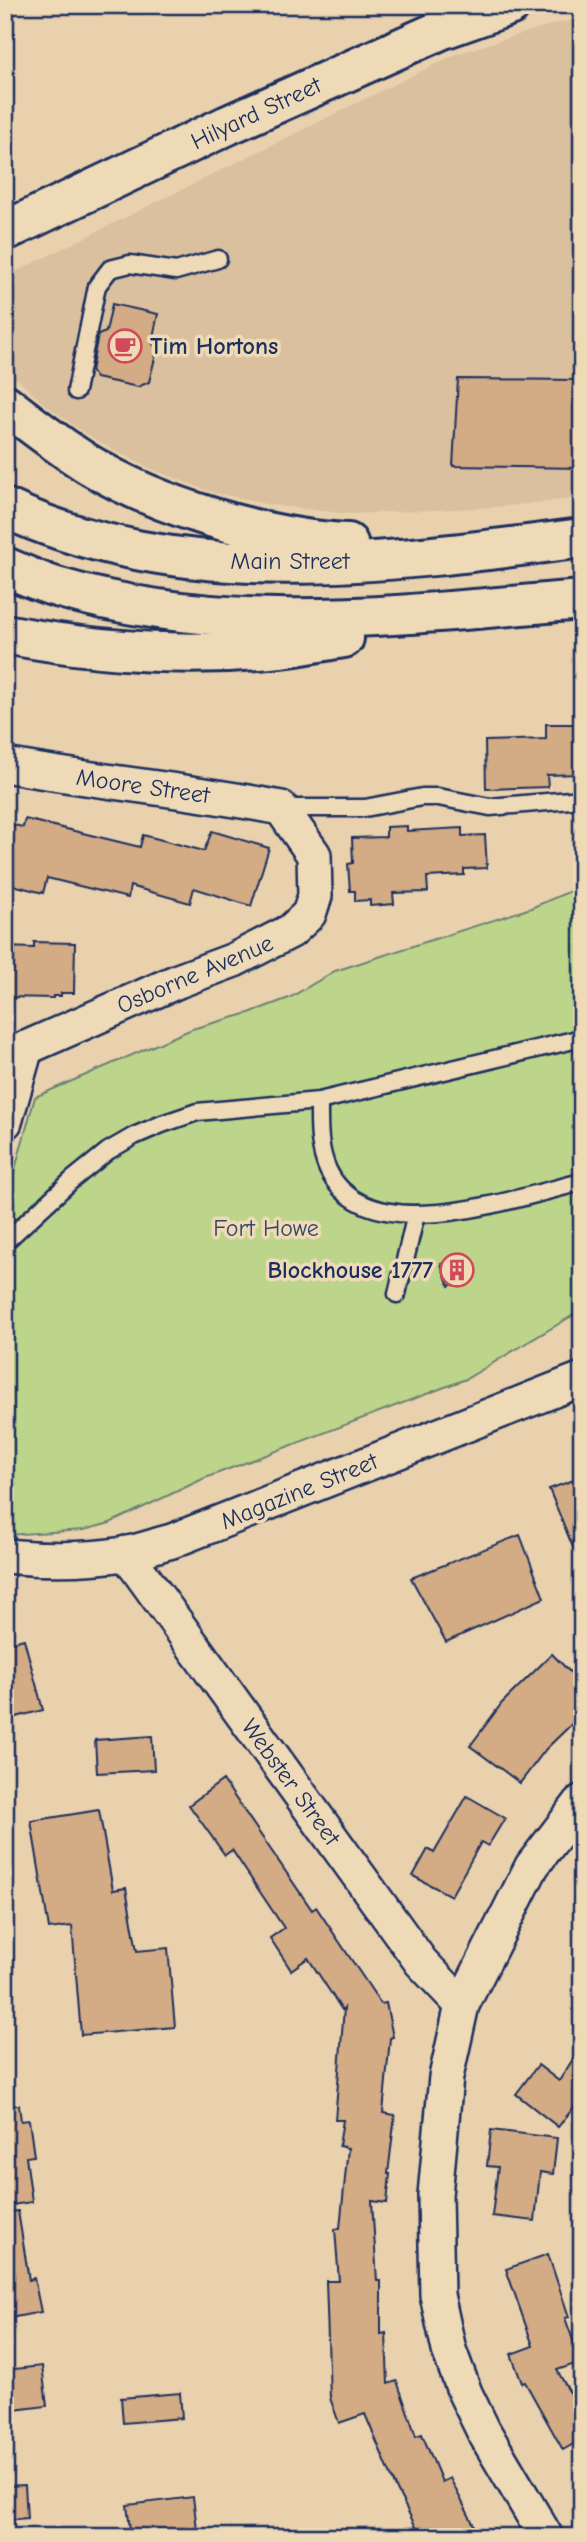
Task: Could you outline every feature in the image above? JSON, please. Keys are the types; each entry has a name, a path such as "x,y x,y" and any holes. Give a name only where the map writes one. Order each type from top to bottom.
{"main road":[{"name":"Hilyard Street","path":"5,231 228,125 430,34 511,5"},
{"path":"5,404 41,433 90,465 137,489 245,527 316,541 508,548"},
{"name":"Main Street","path":"5,508 65,532 124,549 230,562 304,565 508,548 582,538"},
{"path":"5,567 58,588 115,602 233,617 369,617 582,600"},
{"path":"5,634 80,646 146,650 207,652 268,649 582,600"}],"street":[{"name":"Moore Street","path":"5,765 170,788 281,808"},
{"name":"Osborne Avenue","path":"15,1051 234,960 291,932 309,914 315,897 314,855 281,808"},
{"path":"5,1122 15,1051"},
{"name":"Magazine Street","path":"5,1556 54,1559 126,1553 172,1541 582,1379"},
{"name":"Webster Street","path":"126,1553 421,1962 462,2005"},
{"path":"547,2537 484,2432 465,2393 449,2350 437,2295 435,2195 446,2077 462,2005 532,1866 582,1801"}],"lane":[{"path":"76,391 97,286 110,269 130,264 176,271 218,260"},
{"path":"281,808 365,808 422,797 438,797 489,807 582,799"},
{"path":"5,1242 72,1180 108,1151 134,1136 197,1112 319,1101 582,1038"},
{"path":"319,1101 320,1142 328,1171 353,1199 369,1207 392,1213 416,1214 464,1210 582,1182"},
{"path":"397,1294 416,1214"}],"shaded area":[{"path":"582,19 582,498 498,507 350,514 270,505 211,492 154,470 81,431 42,402 5,368 5,277 456,54 557,23"}],"green space":[{"name":"Fort Howe","path":"582,886 582,1310 466,1379 205,1478 110,1523 84,1530 5,1535 5,1205 35,1097 192,1029 249,1013 289,998 335,971 531,908"}],"building":[{"name":"Tim Hortons","path":"112,304 158,314 152,342 157,350 149,382 138,387 96,378 91,371 98,335 106,332"},
{"path":"458,379 582,380 582,468 453,466"},
{"path":"546,724 582,724 582,774 547,775 548,787 486,789 485,741 546,739"},
{"path":"25,819 140,847 143,835 204,851 212,831 269,848 251,906 194,888 190,903 130,886 128,898 47,878 43,893 5,883 5,823 23,827"},
{"path":"407,826 407,831 462,828 462,836 485,835 487,868 464,869 464,875 427,877 428,892 393,893 394,904 370,906 370,900 355,901 355,891 350,891 348,864 353,863 352,838 386,837 386,827"},
{"path":"34,942 75,943 74,993 61,993 61,996 53,998 5,997 5,947 34,948"},
{"name":"Blockhouse 1777","path":"465,1255 473,1277 449,1286 441,1264"},
{"path":"582,1477 582,1567 581,1567 549,1489"},
{"path":"520,1535 544,1598 446,1642 411,1578"},
{"path":"24,1639 43,1710 5,1720 5,1644"},
{"path":"552,1654 582,1684 582,1714 546,1749 520,1783 470,1746 502,1703"},
{"path":"152,1736 154,1770 97,1773 95,1740"},
{"path":"223,1780 312,1910 316,1907 381,2004 386,2003 393,2037 390,2038 383,2113 395,2115 387,2203 372,2201 377,2281 381,2281 381,2334 386,2333 388,2384 397,2381 416,2436 422,2434 442,2482 450,2478 480,2537 421,2537 397,2490 365,2414 339,2423 330,2398 326,2281 339,2281 335,2229 340,2228 348,2148 339,2146 343,2120 335,2120 344,2008 342,2010 308,1958 291,1970 270,1938 284,1928 232,1850 225,1855 189,1805"},
{"path":"467,1796 505,1818 488,1846 481,1842 451,1896 413,1876 428,1849 434,1853"},
{"path":"99,1810 113,1890 126,1888 137,1951 168,1948 175,2027 81,2035 72,1926 49,1929 31,1821"},
{"path":"582,2045 582,2097 558,2127 516,2094 538,2065 559,2081"},
{"path":"19,2105 21,2121 29,2120 34,2156 26,2157 32,2202 5,2206 5,2106"},
{"path":"491,2130 557,2138 553,2174 540,2172 535,2221 492,2216 498,2167 487,2166"},
{"path":"18,2211 29,2280 34,2278 41,2312 5,2319 5,2212"},
{"path":"548,2254 569,2317 565,2318 581,2362 557,2370 582,2414 582,2439 563,2450 525,2382 522,2383 511,2354 533,2346 506,2269"},
{"path":"42,2366 47,2406 5,2411 5,2370"},
{"path":"180,2393 182,2418 123,2423 121,2398"},
{"path":"25,2485 27,2518 5,2520 5,2486"},
{"path":"193,2497 198,2537 131,2537 127,2505"}],"place":[{"name":"Tim Hortons","path":"125,346"},
{"name":"Blockhouse 1777","path":"457,1270"}]}
